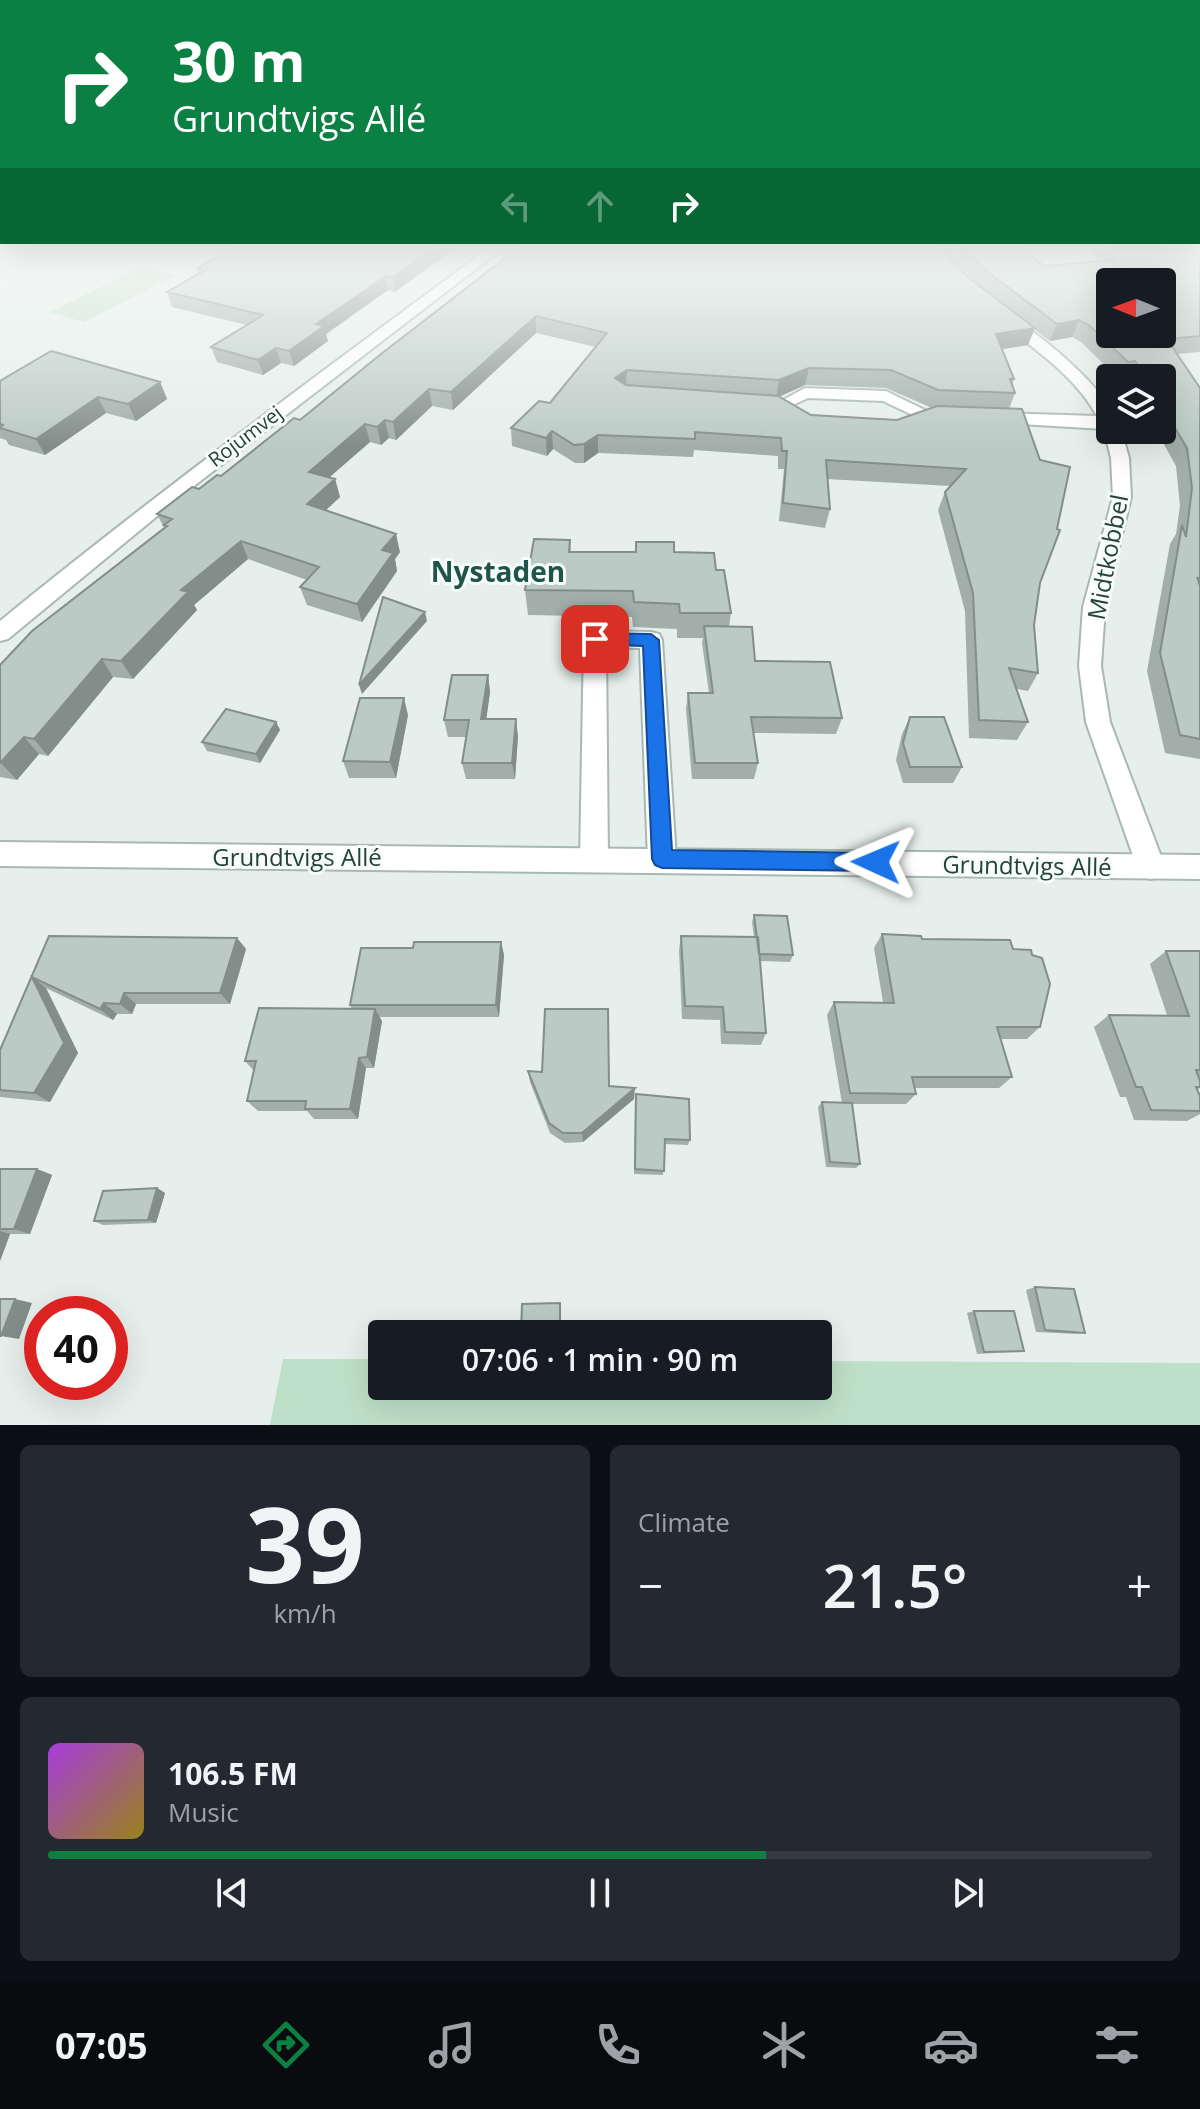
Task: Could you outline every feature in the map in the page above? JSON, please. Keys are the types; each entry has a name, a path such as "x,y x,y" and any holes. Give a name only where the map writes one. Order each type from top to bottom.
{"street":[{"name":"Rojumvej","path":"0,633 85,561 226,450 408,314"},
{"name":"Midtkobbel","path":"999,314 1052,355 1078,380 1096,406"},
{"path":"798,418 773,406 805,393 886,396 937,416 904,425"},
{"path":"974,417 1096,425"},
{"name":"Midtkobbel","path":"1116,444 1120,458 1122,497 1094,607 1090,666 1098,722 1151,867"},
{"path":"594,859 595,639 651,640 662,859"},
{"name":"Grundtvigs Allé","path":"0,854 1200,867"}],"green space":[{"path":"58,314 99,314 84,322"},
{"path":"283,1359 368,1359 368,1400 832,1400 832,1361 1200,1363 1200,1425 270,1425"}],"building":[{"path":"330,314 316,324 324,326 289,351 276,348 258,360 211,347 263,315"},
{"path":"432,314 1017,314 1035,328 996,334 1014,379 1010,379 1015,393 938,390 891,370 809,368 779,380 627,370 615,378 626,385 778,396 811,415 897,420 937,406 1022,409 1040,460 1070,467 1057,529 1060,530 1040,583 1034,625 1038,673 1009,668 1028,722 979,720 973,593 945,492 966,469 826,460 830,509 783,503 787,451 782,451 781,438 695,432 695,439 598,435 584,444 574,445 552,431 546,438 511,428 539,401 550,403 607,333 536,316 451,392 429,389 393,422 385,420 377,427 365,424 309,472 335,479 307,504 396,534 382,550 393,553 357,604 300,587 319,567 241,541 181,590 188,592 121,661 102,659 34,739 24,737 0,763 0,665 32,631 172,519 157,514 192,487 199,489 217,475 221,476 294,418 300,420"},
{"path":"1044,314 1096,314 1096,332 1079,320 1057,324"},
{"path":"1176,314 1200,314 1200,336 1176,338"},
{"path":"1113,348 1173,348 1200,388 1200,581 1197,577 1200,586 1200,739 1180,735 1160,653 1182,525 1186,537 1192,488 1187,448 1176,430 1176,364 1128,362"},
{"path":"51,351 160,382 128,404 98,397 36,439 0,428 3,425 0,424 0,381"},
{"path":"534,539 570,540 569,552 636,552 636,542 674,542 674,552 714,553 716,570 724,570 731,613 680,613 679,604 634,602 633,591 525,590"},
{"path":"383,597 425,612 359,685"},
{"path":"704,626 752,627 755,661 830,662 842,718 751,717 758,763 695,763 688,693 713,693"},
{"path":"452,675 488,675 481,719 516,719 512,763 462,763 469,720 444,720"},
{"path":"360,698 404,698 390,762 343,761"},
{"path":"226,709 276,722 256,754 202,742"},
{"path":"910,717 944,717 962,767 910,767 903,743"},
{"path":"754,915 787,916 793,955 759,954"},
{"path":"882,934 921,936 922,939 1010,940 1013,949 1031,950 1032,955 1042,958 1050,984 1040,1027 997,1027 1012,1077 912,1077 916,1094 850,1093 834,1002 894,1003"},
{"path":"49,936 237,938 220,993 124,993 120,1004 104,1003 100,1009 32,977 64,1043 34,1093 0,1090 0,1050"},
{"path":"681,936 758,937 766,1033 725,1032 723,1007 685,1006"},
{"path":"414,942 501,942 496,1005 350,1005 361,948 413,948"},
{"path":"1166,951 1200,951 1200,1070 1196,1070 1200,1087 1196,1087 1200,1096 1200,1111 1151,1110 1142,1087 1136,1087 1109,1015 1189,1016"},
{"path":"259,1008 375,1009 367,1057 359,1058 350,1109 305,1109 306,1101 247,1101 256,1061 245,1061"},
{"path":"545,1009 608,1009 609,1086 635,1088 582,1133 563,1133 549,1123 528,1071 542,1072"},
{"path":"636,1094 689,1099 690,1140 665,1139 664,1171 635,1169"},
{"path":"822,1102 852,1103 860,1164 830,1162"},
{"path":"0,1169 37,1169 14,1229 0,1229"},
{"path":"157,1188 148,1220 94,1221 103,1191"},
{"path":"1035,1287 1074,1289 1085,1333 1045,1330"},
{"path":"0,1299 15,1299 1,1336 0,1336"},
{"path":"560,1303 560,1320 521,1320 522,1304"},
{"path":"974,1311 1014,1311 1024,1351 984,1352"}],"district":[{"name":"Nystaden","path":"498,571"}],"route":[{"path":"595,639 651,640 662,859 876,862"}]}
